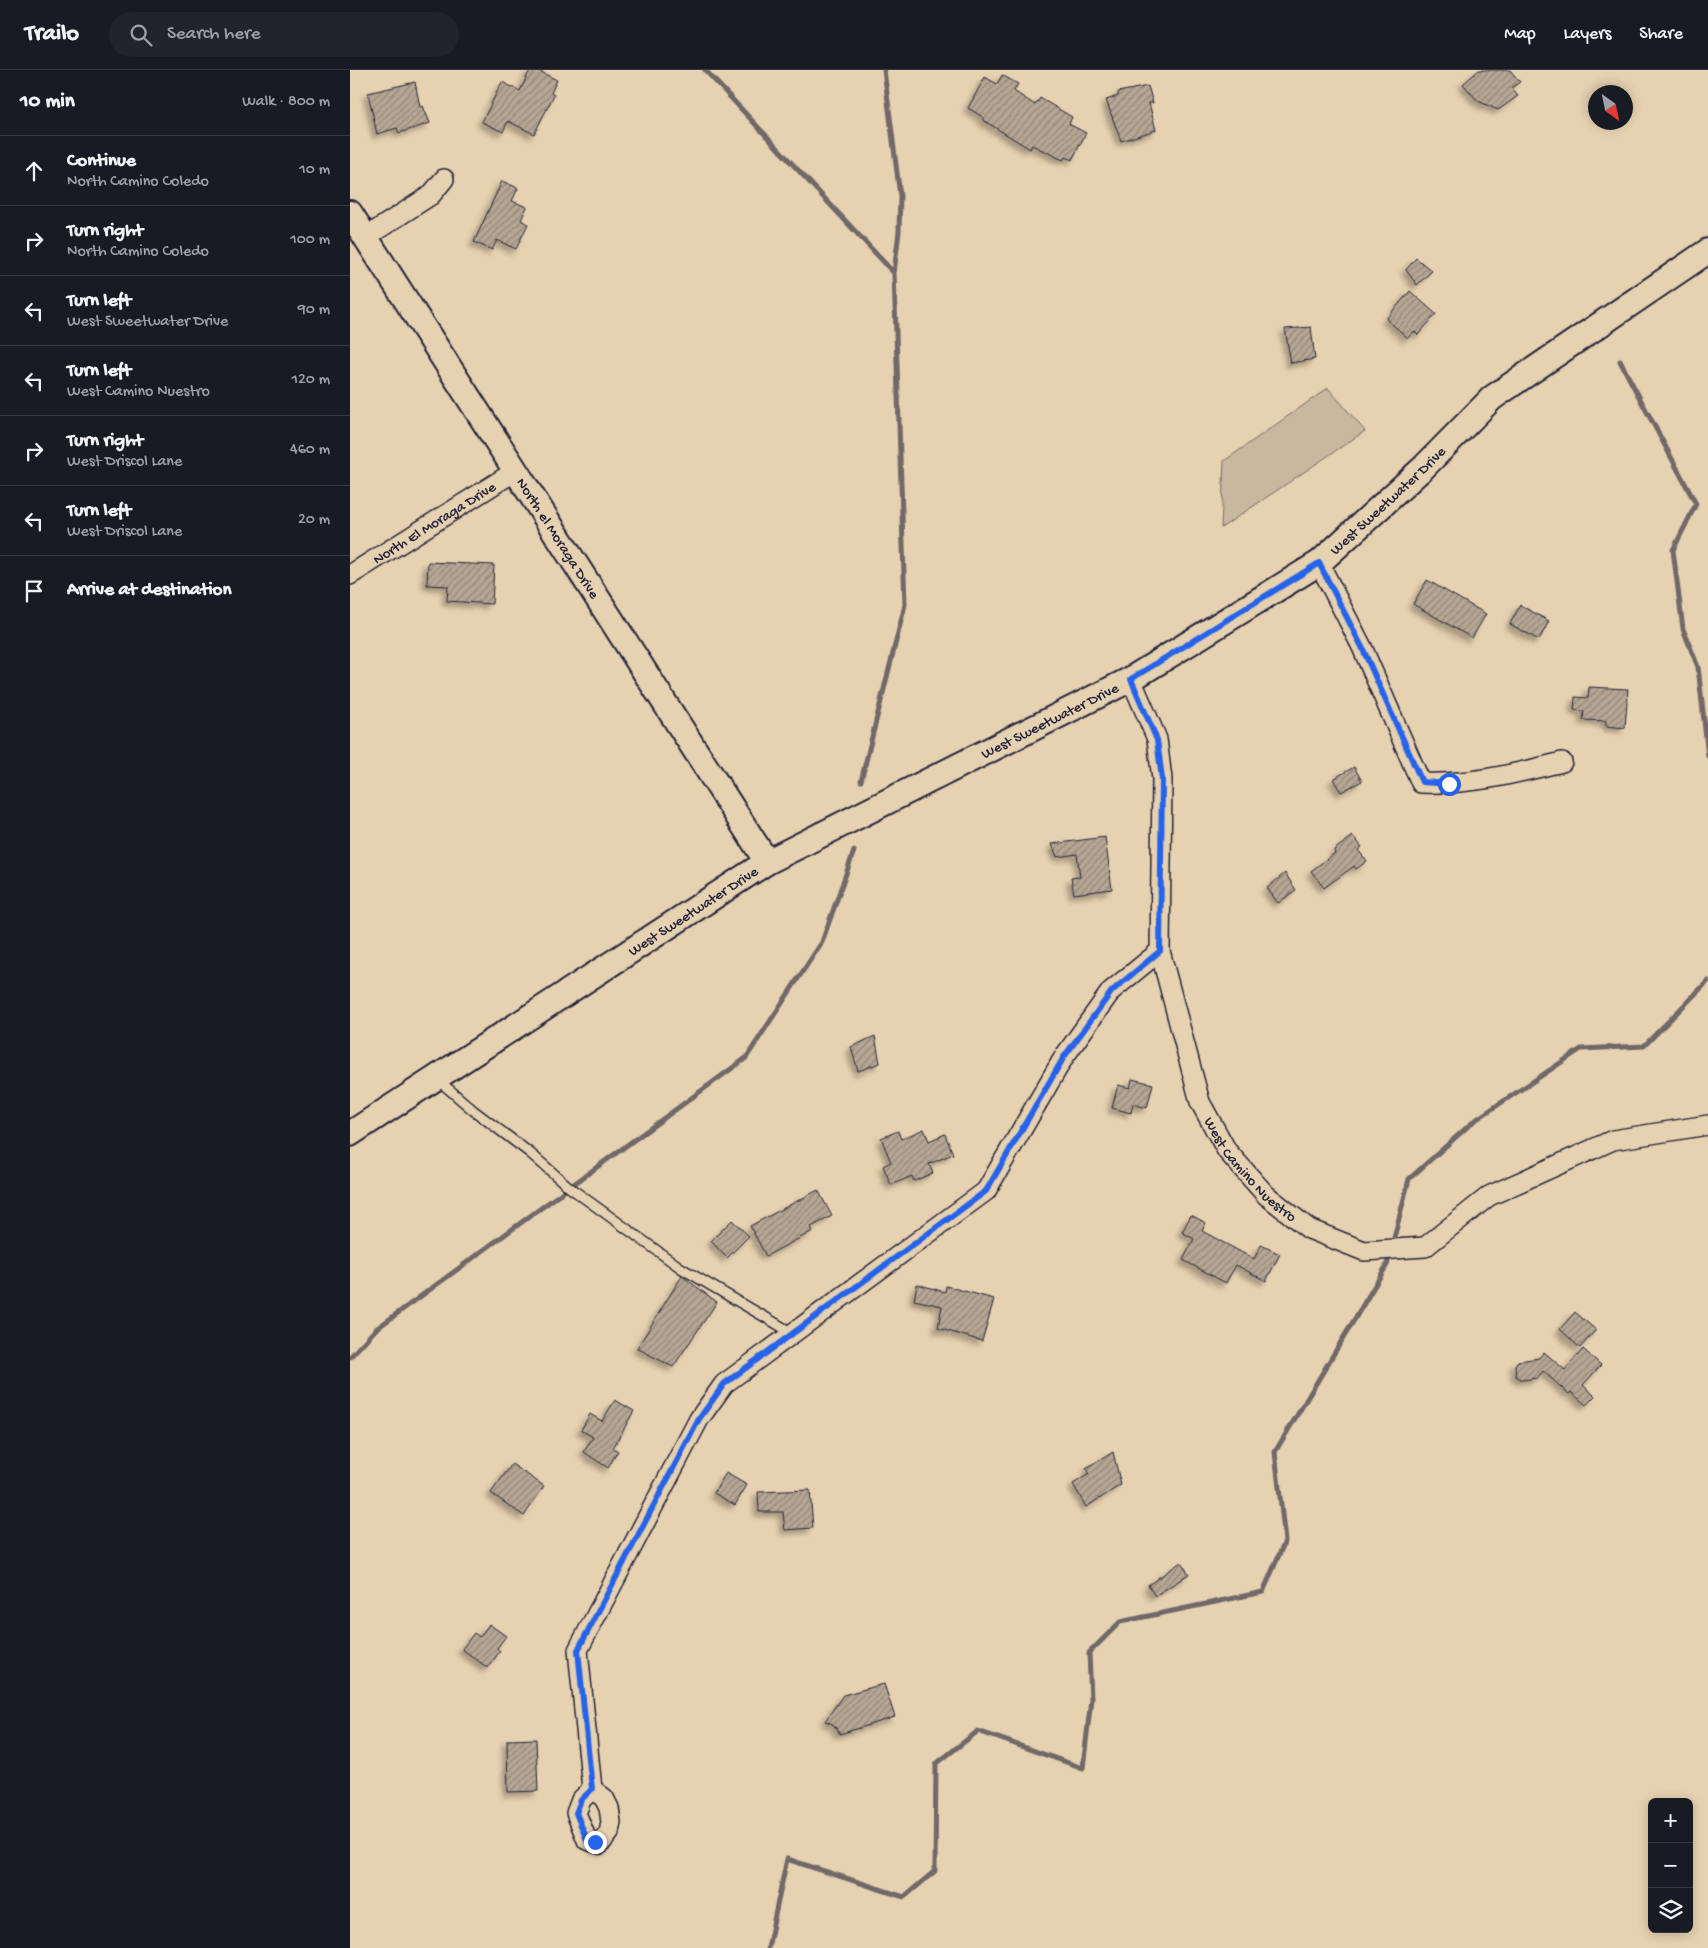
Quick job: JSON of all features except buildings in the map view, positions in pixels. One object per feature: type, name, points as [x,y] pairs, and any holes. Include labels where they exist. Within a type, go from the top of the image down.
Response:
[{"type":"street","points":[[366,237],[431,195],[444,179]]},
{"type":"street","name":"North el Moraga Drive","points":[[350,212],[767,862]]},
{"type":"street","name":"West Sweetwater Drive","points":[[350,1134],[767,862],[1131,679],[1319,563],[1424,466],[1492,398],[1708,251]]},
{"type":"street","name":"North El Moraga Drive","points":[[350,575],[516,470]]},
{"type":"street","points":[[1319,563],[1362,647],[1422,782],[1449,784],[1498,778],[1562,762]]},
{"type":"street","name":"West Camino Nuestro","points":[[1131,679],[1157,740],[1162,779],[1160,951],[1200,1102],[1228,1150],[1266,1195],[1310,1229],[1364,1251],[1425,1247],[1489,1196],[1613,1140],[1708,1125]]},
{"type":"street","points":[[592,1789],[578,1650],[699,1419],[724,1384],[986,1191],[1064,1057],[1106,998],[1160,951]]},
{"type":"lane","points":[[437,1079],[473,1110],[530,1153],[569,1188],[665,1257],[794,1334]]},
{"type":"shaded area","points":[[1328,388],[1365,431],[1221,528],[1224,461]]},
{"type":"waterway","points":[[705,70],[894,273],[905,605],[861,781]]},
{"type":"waterway","points":[[884,70],[900,196],[899,231],[894,273]]},
{"type":"waterway","points":[[1620,361],[1696,504],[1673,550],[1683,629],[1698,667],[1708,756]]},
{"type":"waterway","points":[[350,1357],[376,1329],[746,1058],[822,942],[854,851]]},
{"type":"waterway","points":[[1392,1246],[1409,1179],[1474,1121],[1581,1049],[1644,1046],[1708,981]]},
{"type":"waterway","points":[[768,1948],[787,1859],[904,1897],[935,1871],[936,1764],[978,1731],[1083,1768],[1091,1699],[1089,1653],[1120,1622],[1263,1592],[1285,1541],[1275,1452],[1387,1265],[1390,1254]]},
{"type":"route","points":[[595,1842],[587,1840],[576,1813],[581,1800],[592,1789],[578,1650],[699,1419],[724,1384],[986,1191],[1064,1057],[1112,991],[1160,951],[1162,779],[1157,740],[1131,679],[1319,563],[1362,647],[1422,782],[1449,784]]}]
